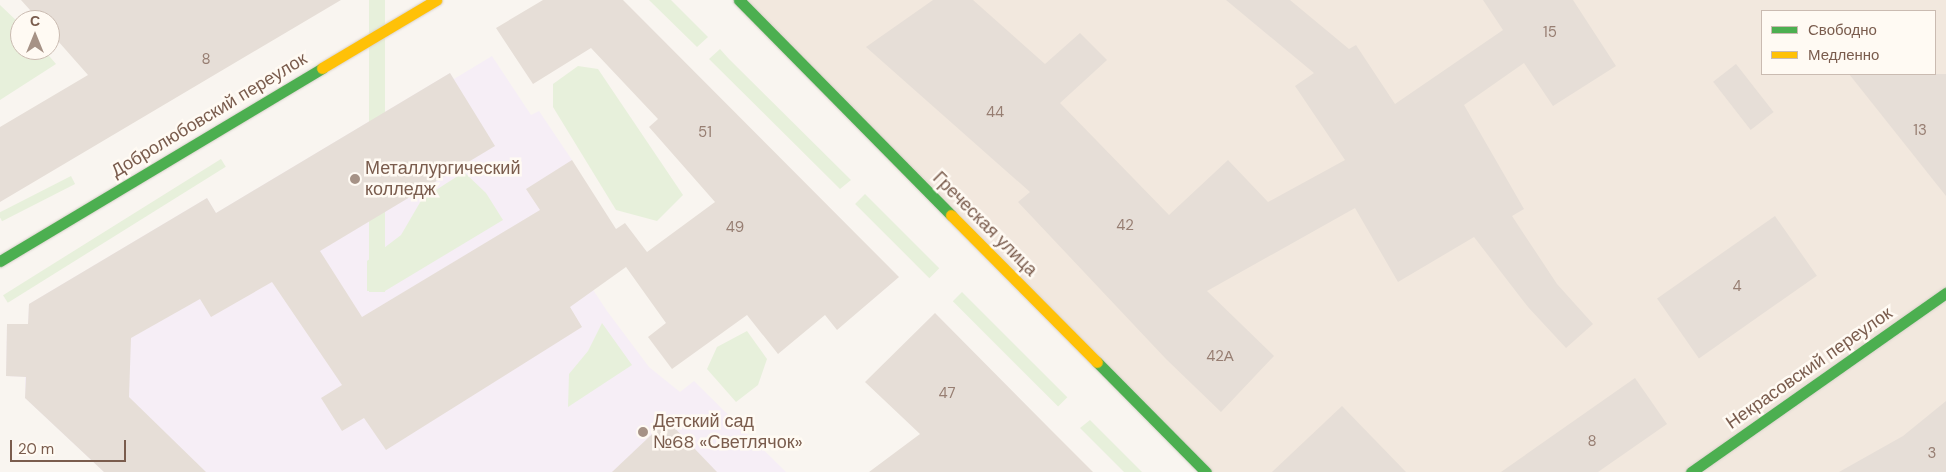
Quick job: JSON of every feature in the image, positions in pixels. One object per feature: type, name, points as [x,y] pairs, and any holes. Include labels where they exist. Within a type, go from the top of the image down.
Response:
[{"type":"street","name":"Добролюбовский переулок","points":[[0,261],[436,0]]},
{"type":"street","name":"Греческая улица","points":[[739,0],[1206,472]]},
{"type":"street","name":"Некрасовский переулок","points":[[1691,472],[1946,293]]},
{"type":"shaded area","points":[[739,0],[1946,0],[1946,472],[1206,472]]},
{"type":"shaded area","points":[[492,56],[531,115],[539,111],[572,160],[559,238],[607,311],[649,367],[680,392],[694,381],[786,472],[104,472],[25,398],[25,377],[6,376],[7,324],[28,324],[29,304],[207,198],[216,213],[450,73],[454,79]]},
{"type":"green space","points":[[369,0],[385,0],[385,292],[369,292]]},
{"type":"green space","points":[[649,0],[671,0],[708,37],[697,47]]},
{"type":"green space","points":[[0,5],[10,14],[10,60],[53,60],[56,64],[0,100]]},
{"type":"green space","points":[[720,49],[851,180],[840,189],[709,59]]},
{"type":"green space","points":[[578,66],[598,69],[683,195],[657,221],[616,210],[553,107],[553,84]]},
{"type":"green space","points":[[221,159],[226,167],[8,303],[3,295]]},
{"type":"green space","points":[[464,172],[486,193],[503,220],[385,291],[367,291],[367,261],[401,235],[422,199]]},
{"type":"green space","points":[[71,176],[75,184],[2,221],[0,212]]},
{"type":"green space","points":[[865,194],[939,268],[929,278],[855,204]]},
{"type":"green space","points":[[962,292],[1067,397],[1058,407],[953,301]]},
{"type":"green space","points":[[602,323],[632,365],[568,407],[569,374],[588,351]]},
{"type":"green space","points":[[747,331],[767,359],[758,385],[736,402],[707,369],[717,347]]},
{"type":"green space","points":[[1090,420],[1142,472],[1124,472],[1080,428]]},
{"type":"building","points":[[21,0],[341,0],[0,202],[0,127],[88,75],[60,43],[60,10],[30,10]]},
{"type":"building","points":[[543,0],[623,0],[899,277],[837,330],[825,315],[778,354],[747,315],[672,369],[648,337],[666,323],[626,267],[570,307],[582,327],[386,450],[364,418],[342,431],[321,398],[342,385],[272,282],[211,317],[200,299],[131,338],[129,397],[206,472],[104,472],[25,398],[26,377],[6,376],[7,324],[28,324],[29,304],[207,198],[216,213],[450,73],[495,146],[320,251],[362,317],[540,210],[526,189],[572,160],[616,229],[625,223],[647,252],[715,202],[649,127],[658,119],[591,48],[533,84],[496,28]]},
{"type":"building","points":[[933,0],[973,0],[1045,64],[1080,33],[1107,60],[1060,103],[1169,215],[1228,160],[1268,202],[1345,160],[1295,86],[1314,73],[1226,0],[1290,0],[1349,49],[1356,45],[1395,104],[1503,30],[1483,0],[1573,0],[1616,66],[1553,106],[1524,63],[1464,105],[1524,209],[1512,216],[1557,284],[1593,324],[1566,348],[1528,307],[1474,237],[1398,282],[1355,208],[1207,291],[1274,356],[1221,412],[1166,359],[1018,202],[1030,192],[866,47]]},
{"type":"building","points":[[1736,64],[1774,112],[1751,130],[1713,82]]},
{"type":"building","points":[[1946,74],[1946,196],[1850,75]]},
{"type":"building","points":[[1775,216],[1817,276],[1699,358],[1657,299]]},
{"type":"building","points":[[935,313],[1093,472],[869,472],[920,434],[865,382]]},
{"type":"building","points":[[1635,378],[1667,424],[1598,472],[1501,472]]},
{"type":"building","points":[[1946,401],[1946,472],[1839,472],[1903,436]]},
{"type":"building","points":[[1342,406],[1406,472],[1272,472]]},
{"type":"building","points":[[667,420],[717,472],[612,472]]},
{"type":"traffic: fast","points":[[739,0],[951,215]]},
{"type":"traffic: fast","points":[[0,261],[322,68]]},
{"type":"traffic: fast","points":[[1691,472],[1946,293]]},
{"type":"traffic: fast","points":[[1097,362],[1206,472]]},
{"type":"traffic: slow","points":[[322,68],[436,0]]},
{"type":"traffic: slow","points":[[951,215],[1097,362]]},
{"type":"place","name":"Металлургический колледж","points":[[355,179]]},
{"type":"place","name":"Детский сад №68 «Светлячок»","points":[[643,432]]}]
